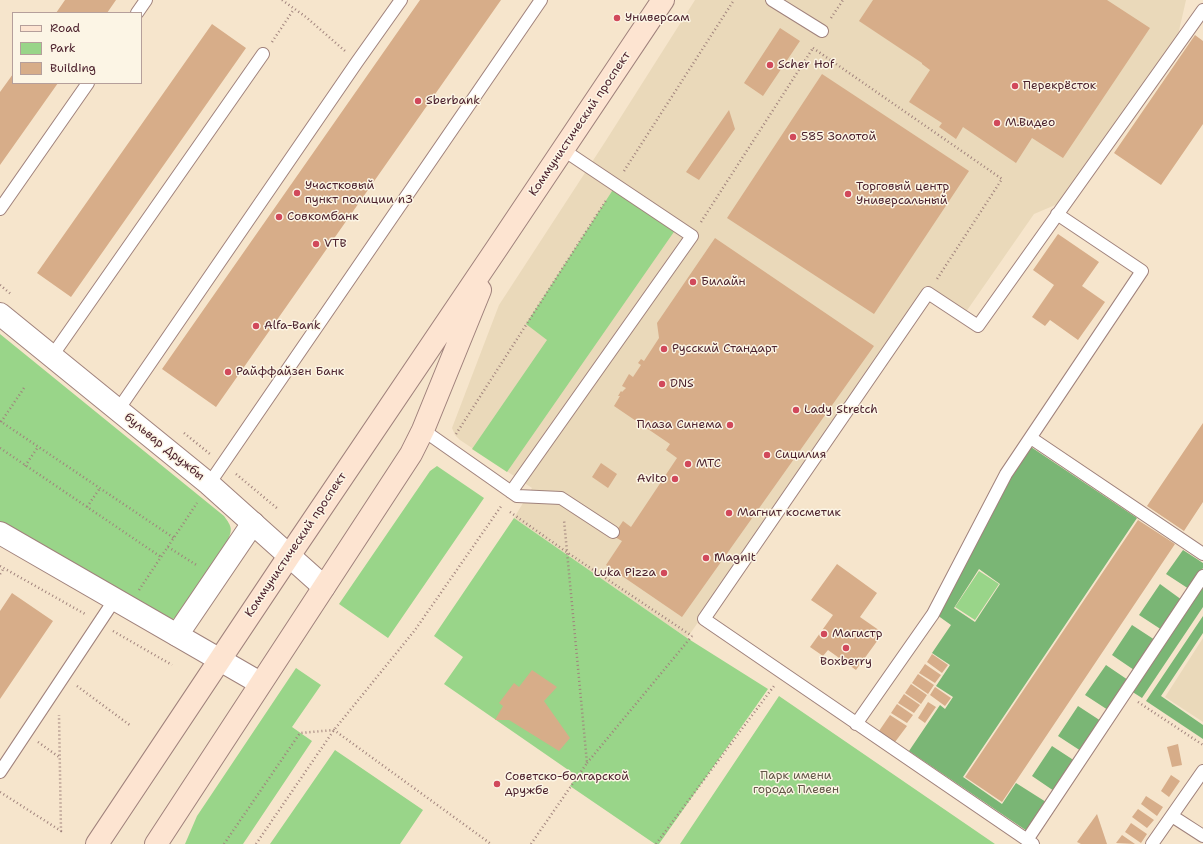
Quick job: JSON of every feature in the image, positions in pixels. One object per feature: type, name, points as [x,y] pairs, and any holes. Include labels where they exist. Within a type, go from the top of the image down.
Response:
[{"type":"main road","name":"Коммунистический проспект","points":[[97,844],[288,556],[663,0]]},
{"type":"main road","name":"Коммунистический проспект","points":[[156,844],[411,454],[423,430],[497,248]]},
{"type":"street","name":"бульвар Дружбы","points":[[0,314],[210,484],[324,587]]},
{"type":"street","points":[[177,635],[252,523]]},
{"type":"street","points":[[0,533],[260,684]]},
{"type":"lane","points":[[138,12],[146,0]]},
{"type":"lane","points":[[118,410],[401,0]]},
{"type":"lane","points":[[210,484],[541,0]]},
{"type":"lane","points":[[772,0],[822,31]]},
{"type":"lane","points":[[1203,10],[978,326],[928,293],[704,619],[1030,842],[1125,693],[1203,576]]},
{"type":"lane","points":[[52,356],[264,54]]},
{"type":"lane","points":[[0,209],[87,84]]},
{"type":"lane","points":[[512,492],[692,236],[562,149]]},
{"type":"lane","points":[[856,724],[933,614],[1006,474],[1142,271],[1057,214]]},
{"type":"lane","points":[[423,430],[517,496],[561,498],[613,532]]},
{"type":"lane","points":[[1031,438],[1203,554]]},
{"type":"lane","points":[[0,772],[61,681],[121,603]]},
{"type":"lane","points":[[1152,844],[1203,771]]},
{"type":"lane","points":[[1172,816],[1203,836]]},
{"type":"path","points":[[282,0],[306,17],[357,62]]},
{"type":"path","points":[[448,447],[734,0]]},
{"type":"path","points":[[692,236],[843,0]]},
{"type":"path","points":[[264,54],[294,9]]},
{"type":"path","points":[[813,48],[1002,179],[928,293]]},
{"type":"path","points":[[24,388],[1,421],[174,538]]},
{"type":"path","points":[[25,466],[38,447]]},
{"type":"path","points":[[0,448],[161,557]]},
{"type":"path","points":[[121,603],[161,557],[210,484]]},
{"type":"path","points":[[87,507],[100,488]]},
{"type":"path","points":[[256,844],[334,730],[415,630],[512,492]]},
{"type":"path","points":[[561,498],[568,553],[587,763]]},
{"type":"path","points":[[508,510],[568,553],[692,636]]},
{"type":"path","points":[[168,547],[216,578]]},
{"type":"path","points":[[0,574],[4,568]]},
{"type":"path","points":[[531,844],[587,763],[692,636],[704,619]]},
{"type":"path","points":[[656,844],[783,673]]},
{"type":"path","points":[[61,681],[131,726]]},
{"type":"path","points":[[0,792],[60,831],[61,681]]},
{"type":"path","points":[[1125,693],[1203,745]]},
{"type":"path","points":[[224,844],[300,733],[334,730],[491,844]]},
{"type":"path","points":[[26,733],[60,757]]},
{"type":"shaded area","points":[[695,0],[1186,0],[1178,35],[1067,200],[1034,214],[961,319],[926,297],[687,638],[514,518],[532,488],[460,440],[455,435],[452,428],[499,305]]},
{"type":"shaded area","points":[[1203,638],[1203,722],[1165,697]]},
{"type":"green space","points":[[616,185],[678,226],[507,472],[472,449],[547,340],[526,324]]},
{"type":"green space","points":[[0,334],[224,516],[229,523],[231,531],[227,542],[179,614],[173,619],[168,620],[0,526]]},
{"type":"green space","points":[[1031,447],[1137,518],[963,777],[1002,804],[1016,783],[1046,802],[1027,831],[909,751],[940,705],[945,709],[953,697],[936,686],[950,665],[932,653],[951,625],[937,615],[1011,477]],"holes":[[[979,569],[1000,584],[975,622],[954,608]]]},
{"type":"green space","points":[[437,466],[484,498],[388,638],[339,604],[430,471]]},
{"type":"green space","points":[[514,518],[687,638],[768,689],[659,844],[655,844],[570,786],[577,776],[444,684],[463,657],[434,636]]},
{"type":"green space","points":[[1183,550],[1203,563],[1203,568],[1189,589],[1166,574]]},
{"type":"green space","points":[[979,571],[999,584],[975,620],[955,607]]},
{"type":"green space","points":[[1160,584],[1182,600],[1162,630],[1139,615]]},
{"type":"green space","points":[[1203,585],[1203,607],[1142,698],[1131,691]]},
{"type":"green space","points":[[1203,616],[1203,633],[1161,696],[1203,725],[1203,739],[1146,701]]},
{"type":"green space","points":[[1132,625],[1155,640],[1134,670],[1112,655]]},
{"type":"green space","points":[[1106,665],[1128,680],[1108,710],[1085,695]]},
{"type":"green space","points":[[296,668],[321,685],[292,727],[312,741],[243,844],[185,844],[197,816]]},
{"type":"green space","name":"Парк имени города Плевен","points":[[779,696],[995,844],[680,844]]},
{"type":"green space","points":[[1078,706],[1101,721],[1081,751],[1058,736]]},
{"type":"green space","points":[[1052,746],[1075,761],[1054,791],[1032,776]]},
{"type":"green space","points":[[335,750],[423,810],[400,844],[270,844]]},
{"type":"building","points":[[65,0],[116,0],[108,12],[57,12]]},
{"type":"building","points":[[420,0],[501,0],[216,407],[162,369]]},
{"type":"building","name":"Перекрёсток","points":[[873,0],[1107,0],[1150,28],[1063,158],[1032,138],[1016,163],[963,127],[956,139],[939,127],[942,123],[909,102],[930,70],[922,63],[859,21]]},
{"type":"building","points":[[212,24],[246,48],[71,297],[37,273]]},
{"type":"building","points":[[780,28],[800,41],[763,96],[744,83]]},
{"type":"building","points":[[1195,35],[1203,41],[1203,124],[1161,185],[1114,153]]},
{"type":"building","name":"Торговый центр Универсальный","points":[[822,74],[969,171],[874,314],[727,218]]},
{"type":"building","points":[[12,75],[12,84],[57,84],[0,165],[0,92]]},
{"type":"building","points":[[729,110],[735,129],[699,180],[686,172]]},
{"type":"building","points":[[1058,234],[1099,262],[1082,286],[1105,302],[1078,340],[1050,320],[1045,326],[1032,317],[1054,285],[1033,270]]},
{"type":"building","name":"Плаза Синема","points":[[715,238],[874,346],[682,617],[606,565],[622,541],[613,536],[623,521],[631,527],[677,458],[666,450],[670,444],[614,406],[620,396],[618,396],[621,391],[622,392],[626,388],[622,386],[629,374],[633,377],[641,365],[638,363],[641,359],[644,361],[659,338],[657,323]]},
{"type":"building","points":[[1203,423],[1203,502],[1184,531],[1147,506]]},
{"type":"building","points":[[601,463],[617,474],[608,488],[592,477]]},
{"type":"building","points":[[1138,520],[1175,544],[1002,802],[965,777]]},
{"type":"building","points":[[837,564],[877,593],[860,617],[883,633],[856,670],[828,650],[823,656],[810,647],[833,615],[811,600]]},
{"type":"building","points":[[12,593],[53,621],[0,699],[0,611]]},
{"type":"building","points":[[932,654],[948,665],[942,673],[927,662]]},
{"type":"building","points":[[925,664],[941,675],[935,683],[919,673]]},
{"type":"building","points":[[532,670],[557,687],[544,701],[570,738],[559,751],[509,720],[495,720],[503,706],[499,703],[514,683],[519,687]]},
{"type":"building","points":[[918,674],[934,685],[928,694],[912,683]]},
{"type":"building","points":[[911,684],[927,695],[921,704],[905,693]]},
{"type":"building","points":[[935,687],[951,698],[945,706],[930,695]]},
{"type":"building","points":[[904,694],[920,705],[914,713],[898,703]]},
{"type":"building","points":[[928,702],[936,707],[925,723],[918,718]]},
{"type":"building","points":[[897,704],[913,715],[907,723],[891,713]]},
{"type":"building","points":[[890,715],[907,726],[895,742],[879,731]]},
{"type":"building","points":[[1178,744],[1182,765],[1172,767],[1167,747]]},
{"type":"building","points":[[1171,775],[1180,781],[1169,797],[1161,791]]},
{"type":"building","points":[[1146,796],[1163,807],[1157,816],[1141,804]]},
{"type":"building","points":[[1138,809],[1154,820],[1147,828],[1132,817]]},
{"type":"building","points":[[1097,814],[1107,844],[1081,844],[1077,842]]},
{"type":"building","points":[[1131,823],[1147,834],[1141,843],[1125,832]]},
{"type":"building","points":[[1122,835],[1135,844],[1116,843]]},
{"type":"place","name":"Универсам","points":[[617,18]]},
{"type":"place","name":"Scher Hof","points":[[770,65]]},
{"type":"place","name":"Перекрёсток","points":[[1015,86]]},
{"type":"place","name":"Sberbank","points":[[418,101]]},
{"type":"place","name":"М.Видео","points":[[997,123]]},
{"type":"place","name":"585 Золотой","points":[[793,137]]},
{"type":"place","name":"Участковый пункт полиции n3","points":[[297,193]]},
{"type":"place","name":"Торговый центр Универсальный","points":[[848,194]]},
{"type":"place","name":"Совкомбанк","points":[[279,217]]},
{"type":"place","name":"VTB","points":[[316,244]]},
{"type":"place","name":"Билайн","points":[[693,282]]},
{"type":"place","name":"Alfa-Bank","points":[[256,326]]},
{"type":"place","name":"Русский Стандарт","points":[[664,349]]},
{"type":"place","name":"Райффайзен Банк","points":[[228,372]]},
{"type":"place","name":"DNS","points":[[662,384]]},
{"type":"place","name":"Lady Stretch","points":[[796,410]]},
{"type":"place","name":"Плаза Синема","points":[[730,425]]},
{"type":"place","name":"Сицилия","points":[[767,455]]},
{"type":"place","name":"МТС","points":[[688,464]]},
{"type":"place","name":"Avito","points":[[675,479]]},
{"type":"place","name":"Магнит косметик","points":[[729,513]]},
{"type":"place","name":"Magnit","points":[[706,558]]},
{"type":"place","name":"Luka Pizza","points":[[664,573]]},
{"type":"place","name":"Магистр","points":[[824,634]]},
{"type":"place","name":"Boxberry","points":[[846,648]]},
{"type":"place","name":"Советско-болгарской дружбе","points":[[497,784]]}]
